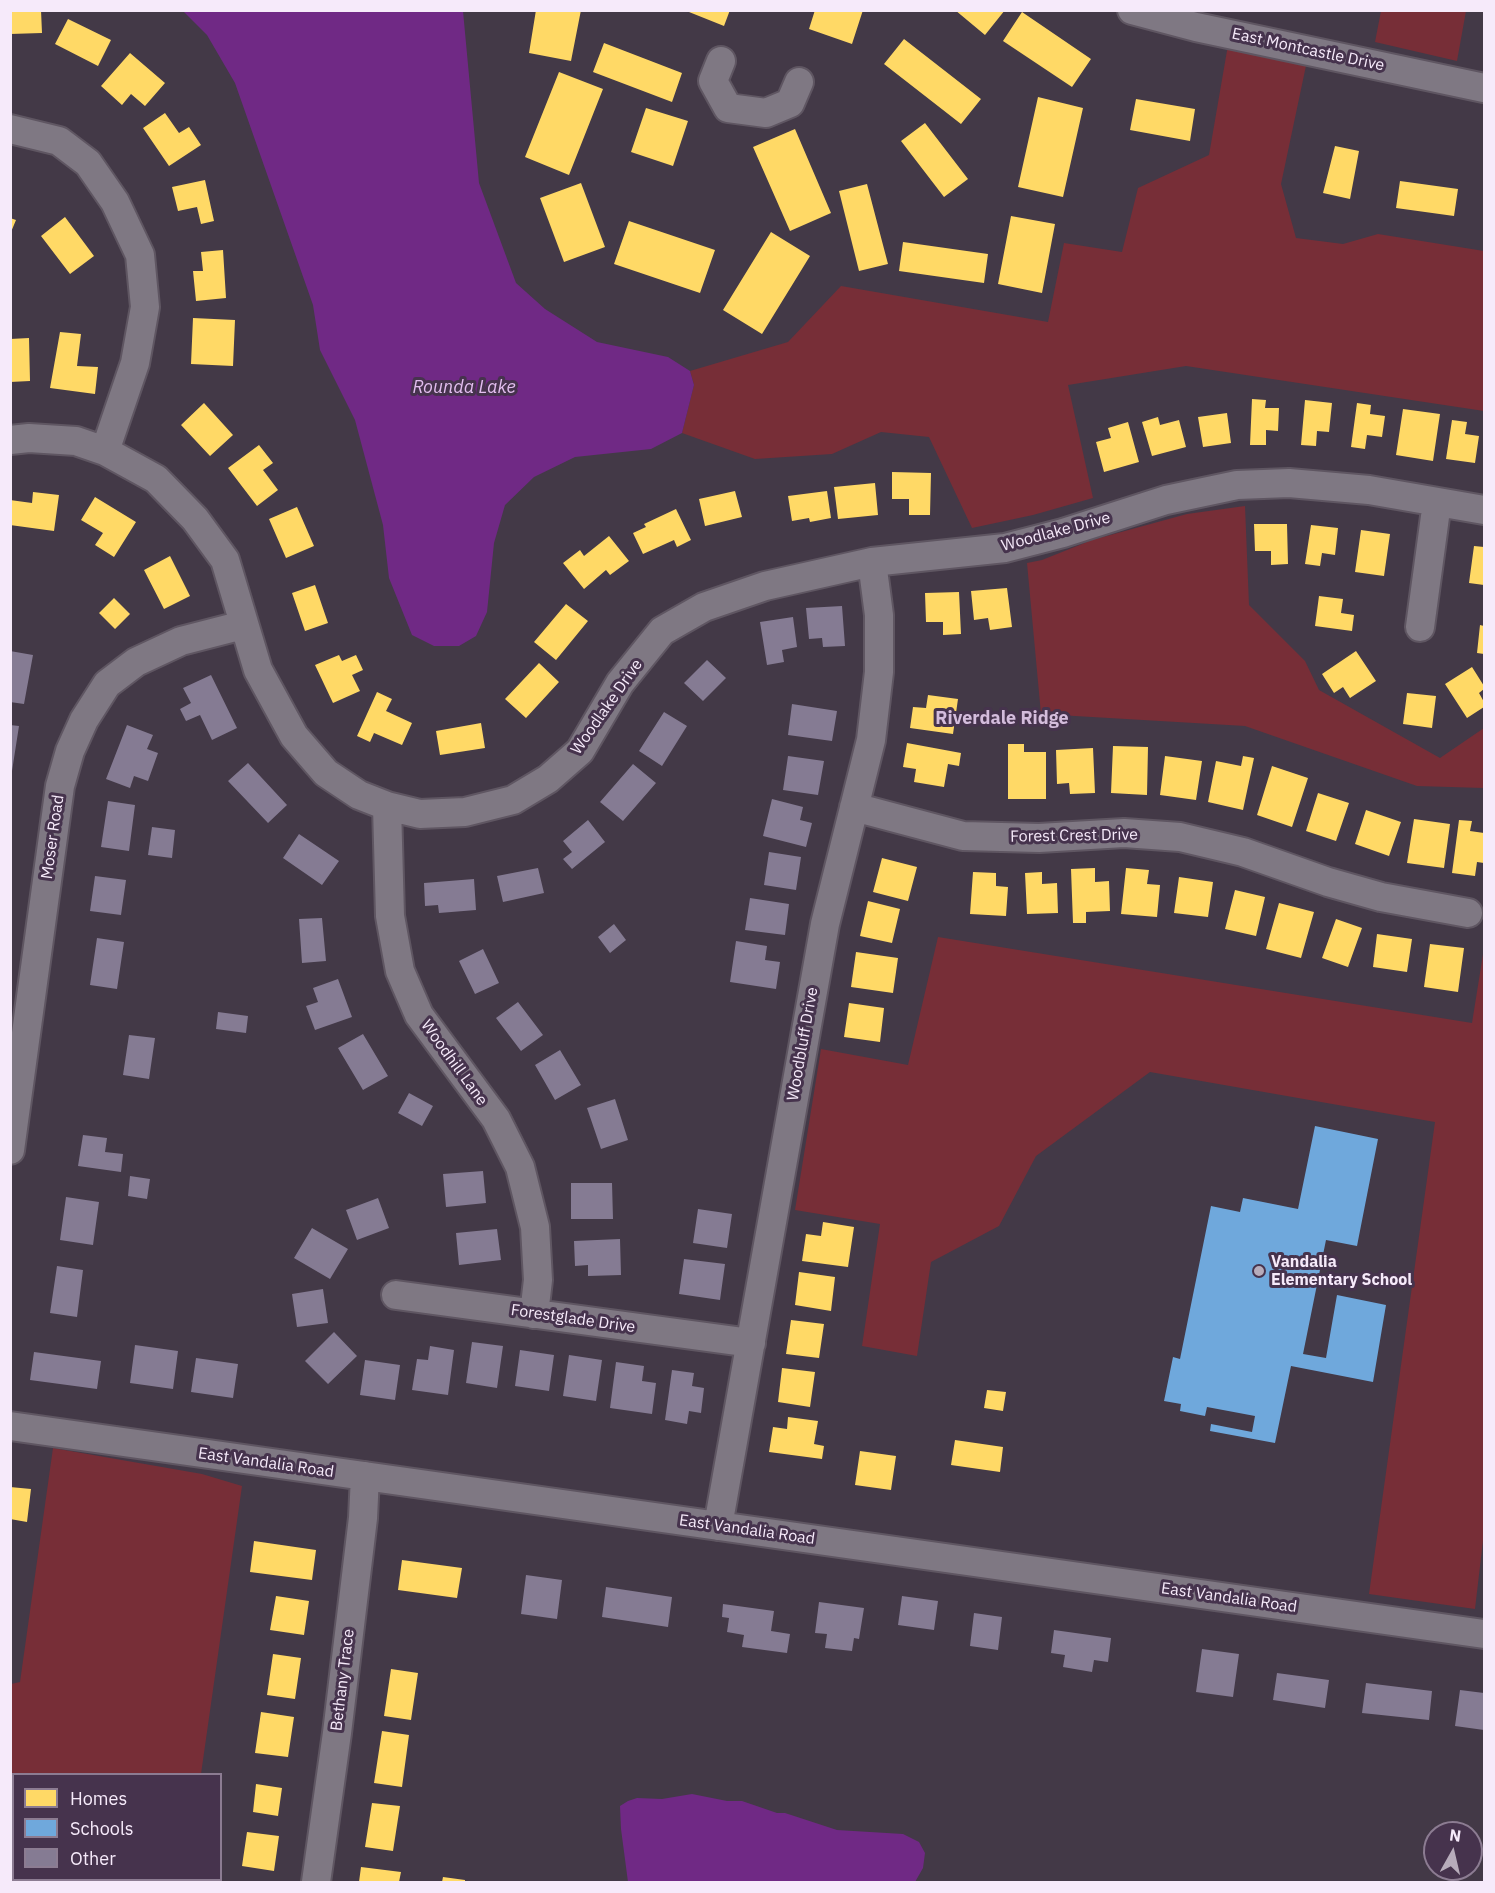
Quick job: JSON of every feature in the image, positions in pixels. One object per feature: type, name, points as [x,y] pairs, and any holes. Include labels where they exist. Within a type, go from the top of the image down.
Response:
[{"type":"street","name":"East Montcastle Drive","points":[[1132,10],[1196,27],[1485,88]]},
{"type":"street","points":[[721,61],[713,81],[728,108],[766,113],[790,103],[799,81]]},
{"type":"street","points":[[10,129],[59,141],[88,163],[114,201],[140,255],[146,307],[135,363],[105,451]]},
{"type":"street","name":"Woodlake Drive","points":[[10,440],[29,438],[75,441],[105,451],[156,479],[195,519],[225,560],[258,670],[294,736],[326,773],[360,795],[387,806],[420,814],[465,812],[513,800],[548,779],[580,752],[620,683],[662,631],[704,607],[765,586],[872,562],[1005,548],[1166,500],[1237,485],[1289,483],[1369,490],[1485,510]]},
{"type":"street","points":[[1420,627],[1437,502]]},
{"type":"street","name":"Woodbluff Drive","points":[[718,1526],[825,924],[871,740],[879,672],[879,615],[872,562]]},
{"type":"street","name":"Moser Road","points":[[10,1150],[13,1108],[60,786],[70,751],[84,720],[107,684],[136,662],[181,641],[243,624]]},
{"type":"street","name":"Woodhill Lane","points":[[387,806],[390,916],[400,971],[419,1015],[496,1119],[520,1167],[535,1227],[538,1280],[534,1314]]},
{"type":"street","name":"Forest Crest Drive","points":[[854,807],[963,836],[1039,838],[1124,832],[1180,837],[1243,852],[1328,882],[1381,897],[1468,913]]},
{"type":"street","name":"Forestglade Drive","points":[[396,1295],[751,1343]]},
{"type":"street","name":"East Vandalia Road","points":[[10,1426],[1485,1634]]},
{"type":"street","name":"Bethany Trace","points":[[316,1882],[363,1518],[365,1476]]},
{"type":"shaded area","points":[[1381,11],[1466,11],[1457,61],[1375,42]]},
{"type":"shaded area","points":[[1228,45],[1307,61],[1281,184],[1296,238],[1343,244],[1378,234],[1484,251],[1484,411],[1186,366],[1068,385],[1093,498],[1033,515],[972,528],[929,437],[881,432],[832,454],[755,459],[682,433],[694,385],[690,371],[788,342],[841,286],[1048,322],[1064,243],[1122,252],[1138,188],[1209,155]]},
{"type":"shaded area","points":[[1245,506],[1249,605],[1305,661],[1319,690],[1440,758],[1484,728],[1484,788],[1417,786],[1245,726],[1041,714],[1027,563],[1042,560],[1092,540],[1187,514]]},
{"type":"shaded area","points":[[938,937],[1472,1023],[1484,948],[1484,1532],[1475,1609],[1369,1594],[1435,1122],[1150,1072],[1036,1156],[999,1226],[931,1262],[917,1356],[862,1346],[880,1224],[795,1210],[821,1049],[908,1065]]},
{"type":"shaded area","points":[[53,1448],[202,1474],[242,1486],[201,1773],[12,1773],[12,1881],[186,1882],[11,1882],[11,1684],[20,1682]]},
{"type":"water","name":"Rounda Lake","points":[[183,11],[463,11],[479,183],[516,283],[545,309],[597,342],[668,357],[690,371],[694,385],[682,433],[651,449],[575,457],[534,477],[505,505],[494,543],[487,612],[476,636],[459,646],[434,646],[412,635],[389,578],[383,525],[355,420],[320,350],[313,305],[235,83],[207,35]]},
{"type":"water","points":[[692,1794],[727,1801],[742,1801],[837,1830],[903,1834],[919,1842],[925,1853],[923,1868],[915,1882],[628,1882],[620,1806],[637,1798],[662,1799]]},
{"type":"building: Homes","points":[[10,10],[41,10],[42,33],[10,34]]},
{"type":"building: Homes","points":[[536,10],[581,10],[571,61],[529,53]]},
{"type":"building: Homes","points":[[684,10],[730,10],[724,26]]},
{"type":"building: Homes","points":[[815,10],[863,10],[852,44],[809,29]]},
{"type":"building: Homes","points":[[955,10],[1005,10],[985,35]]},
{"type":"building: Homes","points":[[1022,12],[1091,59],[1072,87],[1003,41]]},
{"type":"building: Homes","points":[[68,19],[111,40],[98,66],[55,44]]},
{"type":"building: Homes","points":[[904,39],[981,99],[961,124],[884,64]]},
{"type":"building: Homes","points":[[604,43],[682,73],[672,102],[593,72]]},
{"type":"building: Homes","points":[[130,53],[165,83],[145,106],[131,94],[122,105],[101,86]]},
{"type":"building: Homes","points":[[559,72],[603,89],[569,175],[525,157]]},
{"type":"building: Homes","points":[[1038,97],[1083,108],[1063,197],[1018,187]]},
{"type":"building: Homes","points":[[1136,99],[1195,109],[1190,141],[1130,130]]},
{"type":"building: Homes","points":[[646,108],[688,121],[673,166],[631,152]]},
{"type":"building: Homes","points":[[165,113],[179,133],[189,127],[201,145],[169,166],[143,128]]},
{"type":"building: Homes","points":[[925,123],[968,179],[944,197],[901,141]]},
{"type":"building: Homes","points":[[795,129],[831,213],[790,231],[753,147]]},
{"type":"building: Homes","points":[[1335,146],[1359,151],[1350,199],[1323,193]]},
{"type":"building: Homes","points":[[205,180],[214,221],[201,224],[197,207],[178,211],[172,187]]},
{"type":"building: Homes","points":[[1400,181],[1458,189],[1454,216],[1396,208]]},
{"type":"building: Homes","points":[[581,183],[605,247],[564,262],[540,198]]},
{"type":"building: Homes","points":[[867,184],[888,264],[859,271],[839,191]]},
{"type":"building: Homes","points":[[1011,216],[1055,224],[1042,293],[998,284]]},
{"type":"building: Homes","points":[[65,217],[94,256],[70,274],[41,236]]},
{"type":"building: Homes","points":[[10,218],[16,220],[11,232],[10,232]]},
{"type":"building: Homes","points":[[629,221],[715,250],[700,293],[614,264]]},
{"type":"building: Homes","points":[[771,232],[810,256],[762,334],[723,310]]},
{"type":"building: Homes","points":[[903,242],[988,254],[984,283],[899,271]]},
{"type":"building: Homes","points":[[223,250],[226,298],[196,301],[193,271],[203,271],[201,252]]},
{"type":"building: Homes","points":[[193,318],[235,320],[233,366],[191,364]]},
{"type":"building: Homes","points":[[60,332],[81,334],[77,366],[98,367],[95,394],[50,388]]},
{"type":"building: Homes","points":[[29,338],[30,381],[10,382],[10,339]]},
{"type":"building: Homes","points":[[1252,399],[1266,400],[1265,408],[1279,408],[1278,431],[1266,430],[1266,445],[1250,445]]},
{"type":"building: Homes","points":[[1305,400],[1332,403],[1329,432],[1317,431],[1316,446],[1301,445]]},
{"type":"building: Homes","points":[[204,403],[233,435],[210,456],[181,425]]},
{"type":"building: Homes","points":[[1357,403],[1371,405],[1370,414],[1385,416],[1382,437],[1367,435],[1365,449],[1351,447]]},
{"type":"building: Homes","points":[[1403,409],[1440,414],[1433,461],[1396,455]]},
{"type":"building: Homes","points":[[1227,413],[1231,443],[1203,447],[1198,417]]},
{"type":"building: Homes","points":[[1158,417],[1160,425],[1179,420],[1186,447],[1152,456],[1142,422]]},
{"type":"building: Homes","points":[[1452,420],[1467,422],[1465,434],[1479,436],[1475,463],[1446,459]]},
{"type":"building: Homes","points":[[1128,422],[1139,462],[1104,472],[1096,442],[1111,438],[1108,428]]},
{"type":"building: Homes","points":[[259,445],[273,463],[263,470],[278,490],[257,506],[228,468]]},
{"type":"building: Homes","points":[[892,472],[931,473],[930,515],[909,515],[909,499],[892,499]]},
{"type":"building: Homes","points":[[875,483],[878,515],[838,519],[834,487]]},
{"type":"building: Homes","points":[[735,491],[742,517],[705,526],[699,499]]},
{"type":"building: Homes","points":[[827,491],[831,518],[810,522],[809,518],[792,521],[788,496]]},
{"type":"building: Homes","points":[[33,492],[59,495],[54,531],[10,525],[10,500],[32,503]]},
{"type":"building: Homes","points":[[95,497],[136,522],[114,557],[95,545],[103,533],[81,520]]},
{"type":"building: Homes","points":[[297,507],[314,546],[286,558],[269,519]]},
{"type":"building: Homes","points":[[676,509],[691,540],[677,547],[674,540],[643,554],[633,533],[646,527],[644,524]]},
{"type":"building: Homes","points":[[1254,524],[1287,524],[1288,564],[1271,565],[1271,551],[1255,551]]},
{"type":"building: Homes","points":[[1311,525],[1338,528],[1335,555],[1322,553],[1320,566],[1305,564]]},
{"type":"building: Homes","points":[[1361,530],[1390,534],[1384,576],[1355,572]]},
{"type":"building: Homes","points":[[609,536],[629,561],[610,575],[606,570],[584,589],[563,563],[580,550],[584,556]]},
{"type":"building: Homes","points":[[1474,546],[1484,547],[1484,585],[1469,583]]},
{"type":"building: Homes","points":[[170,556],[190,596],[164,609],[144,570]]},
{"type":"building: Homes","points":[[315,585],[328,623],[305,631],[292,593]]},
{"type":"building: Homes","points":[[1007,588],[1012,627],[990,630],[988,618],[974,620],[971,591]]},
{"type":"building: Homes","points":[[959,592],[961,634],[943,635],[943,622],[926,622],[925,593]]},
{"type":"building: Homes","points":[[1319,596],[1343,599],[1341,613],[1354,615],[1352,631],[1315,626]]},
{"type":"building: Homes","points":[[114,598],[130,614],[115,629],[99,613]]},
{"type":"building: Homes","points":[[566,604],[588,621],[556,660],[534,642]]},
{"type":"building: Homes","points":[[1480,625],[1484,626],[1484,654],[1477,653]]},
{"type":"building: Homes","points":[[1356,651],[1376,681],[1350,698],[1343,687],[1334,693],[1322,674]]},
{"type":"building: Homes","points":[[339,655],[342,661],[356,655],[363,670],[352,675],[360,691],[333,703],[315,665]]},
{"type":"building: Homes","points":[[539,663],[559,682],[526,718],[505,699]]},
{"type":"building: Homes","points":[[1472,667],[1484,686],[1479,693],[1484,707],[1467,718],[1445,684]]},
{"type":"building: Homes","points":[[377,692],[392,699],[386,711],[412,723],[402,745],[374,733],[370,742],[357,736]]},
{"type":"building: Homes","points":[[1407,693],[1436,696],[1432,728],[1403,724]]},
{"type":"building: Homes","points":[[928,695],[958,699],[953,734],[910,728],[913,707],[926,708]]},
{"type":"building: Homes","points":[[481,723],[485,748],[440,755],[436,731]]},
{"type":"building: Homes","points":[[907,743],[961,753],[959,766],[948,764],[944,787],[914,782],[916,769],[903,767]]},
{"type":"building: Homes","points":[[1008,744],[1024,744],[1024,752],[1046,752],[1046,799],[1008,799]]},
{"type":"building: Homes","points":[[1113,746],[1148,747],[1147,795],[1111,793]]},
{"type":"building: Homes","points":[[1093,748],[1095,793],[1070,794],[1069,783],[1057,784],[1056,750]]},
{"type":"building: Homes","points":[[1165,756],[1202,761],[1196,800],[1160,795]]},
{"type":"building: Homes","points":[[1243,756],[1254,758],[1243,810],[1208,802],[1216,761],[1241,766]]},
{"type":"building: Homes","points":[[1272,766],[1308,778],[1292,827],[1257,815]]},
{"type":"building: Homes","points":[[1318,793],[1349,803],[1336,841],[1306,831]]},
{"type":"building: Homes","points":[[1366,810],[1401,822],[1389,856],[1355,844]]},
{"type":"building: Homes","points":[[1414,819],[1450,824],[1444,868],[1407,863]]},
{"type":"building: Homes","points":[[1459,820],[1472,821],[1470,831],[1484,833],[1484,863],[1477,862],[1475,876],[1452,873]]},
{"type":"building: Homes","points":[[882,858],[917,867],[908,901],[873,892]]},
{"type":"building: Homes","points":[[1095,868],[1095,882],[1109,881],[1110,911],[1086,912],[1086,923],[1073,923],[1071,869]]},
{"type":"building: Homes","points":[[1126,868],[1149,870],[1147,884],[1160,885],[1157,917],[1121,914]]},
{"type":"building: Homes","points":[[973,872],[996,873],[996,886],[1008,887],[1006,916],[970,914]]},
{"type":"building: Homes","points":[[1042,872],[1042,884],[1057,883],[1058,913],[1027,914],[1025,873]]},
{"type":"building: Homes","points":[[1179,877],[1213,882],[1208,917],[1174,913]]},
{"type":"building: Homes","points":[[1235,890],[1265,897],[1256,936],[1225,929]]},
{"type":"building: Homes","points":[[868,901],[900,909],[892,943],[860,936]]},
{"type":"building: Homes","points":[[1279,903],[1314,912],[1301,958],[1266,949]]},
{"type":"building: Homes","points":[[1336,919],[1362,928],[1348,967],[1322,958]]},
{"type":"building: Homes","points":[[1377,934],[1412,939],[1407,972],[1373,967]]},
{"type":"building: Homes","points":[[1430,944],[1464,948],[1458,992],[1424,987]]},
{"type":"building: Homes","points":[[856,952],[898,958],[893,993],[851,987]]},
{"type":"building: Homes","points":[[849,1003],[884,1008],[880,1042],[844,1037]]},
{"type":"building: Homes","points":[[823,1222],[854,1227],[848,1267],[802,1261],[806,1234],[821,1236]]},
{"type":"building: Homes","points":[[799,1272],[835,1277],[831,1311],[795,1305]]},
{"type":"building: Homes","points":[[791,1320],[824,1324],[819,1358],[786,1354]]},
{"type":"building: Homes","points":[[782,1368],[815,1372],[810,1407],[778,1402]]},
{"type":"building: Homes","points":[[987,1390],[1006,1392],[1003,1411],[984,1408]]},
{"type":"building: Homes","points":[[788,1417],[818,1421],[814,1444],[824,1446],[822,1459],[769,1452],[773,1427],[787,1429]]},
{"type":"building: Homes","points":[[955,1440],[1003,1447],[1000,1472],[951,1465]]},
{"type":"building: Homes","points":[[860,1451],[896,1456],[891,1490],[855,1485]]},
{"type":"building: Homes","points":[[10,1487],[31,1489],[27,1522],[10,1519]]},
{"type":"building: Homes","points":[[254,1541],[316,1550],[312,1580],[250,1572]]},
{"type":"building: Homes","points":[[402,1560],[462,1568],[457,1598],[398,1590]]},
{"type":"building: Homes","points":[[276,1596],[309,1601],[304,1635],[270,1630]]},
{"type":"building: Homes","points":[[273,1654],[301,1658],[295,1699],[267,1695]]},
{"type":"building: Homes","points":[[391,1669],[418,1673],[411,1720],[384,1716]]},
{"type":"building: Homes","points":[[261,1712],[294,1717],[288,1757],[255,1753]]},
{"type":"building: Homes","points":[[382,1731],[409,1735],[402,1787],[374,1783]]},
{"type":"building: Homes","points":[[256,1784],[282,1788],[278,1816],[253,1812]]},
{"type":"building: Homes","points":[[372,1803],[400,1806],[393,1851],[365,1847]]},
{"type":"building: Homes","points":[[247,1832],[279,1836],[274,1871],[242,1866]]},
{"type":"building: Homes","points":[[361,1867],[401,1872],[399,1882],[359,1882]]},
{"type":"building: Homes","points":[[443,1877],[465,1880],[465,1882],[442,1882]]},
{"type":"building: Schools","name":"Vandalia Elementary School","points":[[1315,1126],[1378,1139],[1357,1246],[1326,1240],[1303,1354],[1326,1358],[1337,1295],[1386,1305],[1373,1382],[1291,1366],[1275,1443],[1210,1431],[1211,1424],[1252,1432],[1255,1416],[1207,1407],[1205,1416],[1180,1411],[1181,1404],[1164,1401],[1173,1357],[1180,1359],[1211,1206],[1240,1212],[1243,1198],[1298,1209]]},
{"type":"building: Other","points":[[842,606],[845,646],[823,647],[822,638],[809,639],[806,608]]},
{"type":"building: Other","points":[[793,617],[797,647],[782,650],[784,662],[767,665],[760,622]]},
{"type":"building: Other","points":[[10,651],[33,655],[24,704],[10,702]]},
{"type":"building: Other","points":[[707,660],[726,678],[703,701],[684,683]]},
{"type":"building: Other","points":[[211,675],[237,728],[212,740],[200,715],[186,721],[180,709],[191,703],[183,688]]},
{"type":"building: Other","points":[[792,704],[837,711],[832,741],[788,735]]},
{"type":"building: Other","points":[[664,712],[687,726],[662,766],[639,751]]},
{"type":"building: Other","points":[[10,725],[19,726],[12,771],[10,771]]},
{"type":"building: Other","points":[[127,725],[153,735],[147,749],[158,753],[148,781],[134,776],[130,788],[106,779]]},
{"type":"building: Other","points":[[788,756],[824,761],[818,795],[783,790]]},
{"type":"building: Other","points":[[248,763],[287,805],[268,823],[228,781]]},
{"type":"building: Other","points":[[633,764],[656,783],[623,821],[600,802]]},
{"type":"building: Other","points":[[772,799],[803,807],[800,820],[812,823],[806,847],[763,836]]},
{"type":"building: Other","points":[[108,801],[135,805],[129,851],[101,847]]},
{"type":"building: Other","points":[[588,820],[605,842],[572,869],[563,859],[572,852],[563,841]]},
{"type":"building: Other","points":[[152,827],[175,830],[172,858],[148,855]]},
{"type":"building: Other","points":[[299,834],[339,861],[322,885],[283,858]]},
{"type":"building: Other","points":[[769,852],[801,857],[796,890],[764,885]]},
{"type":"building: Other","points":[[538,868],[544,893],[503,902],[497,876]]},
{"type":"building: Other","points":[[95,876],[126,880],[121,915],[90,911]]},
{"type":"building: Other","points":[[474,879],[476,910],[439,913],[438,905],[425,906],[424,883]]},
{"type":"building: Other","points":[[750,898],[789,904],[785,935],[745,930]]},
{"type":"building: Other","points":[[322,918],[326,961],[302,963],[299,919]]},
{"type":"building: Other","points":[[614,924],[626,940],[610,953],[598,937]]},
{"type":"building: Other","points":[[97,938],[124,942],[117,989],[90,985]]},
{"type":"building: Other","points":[[736,941],[767,946],[765,960],[780,962],[776,989],[730,982]]},
{"type":"building: Other","points":[[483,949],[499,983],[475,994],[459,961]]},
{"type":"building: Other","points":[[338,979],[352,1017],[315,1030],[306,1006],[318,1002],[313,988]]},
{"type":"building: Other","points":[[518,1002],[543,1035],[521,1051],[496,1018]]},
{"type":"building: Other","points":[[218,1012],[248,1016],[246,1033],[216,1029]]},
{"type":"building: Other","points":[[363,1034],[388,1076],[363,1090],[338,1048]]},
{"type":"building: Other","points":[[129,1035],[155,1038],[149,1079],[123,1075]]},
{"type":"building: Other","points":[[560,1050],[581,1085],[555,1100],[535,1065]]},
{"type":"building: Other","points":[[409,1093],[433,1106],[422,1126],[398,1113]]},
{"type":"building: Other","points":[[615,1099],[628,1140],[601,1149],[587,1108]]},
{"type":"building: Other","points":[[83,1135],[107,1138],[105,1152],[123,1154],[121,1172],[78,1166]]},
{"type":"building: Other","points":[[483,1171],[486,1203],[446,1207],[443,1174]]},
{"type":"building: Other","points":[[130,1176],[150,1179],[147,1199],[128,1196]]},
{"type":"building: Other","points":[[571,1183],[612,1183],[613,1219],[571,1219]]},
{"type":"building: Other","points":[[66,1197],[99,1202],[93,1245],[60,1240]]},
{"type":"building: Other","points":[[378,1198],[389,1228],[357,1240],[346,1210]]},
{"type":"building: Other","points":[[698,1209],[732,1214],[727,1248],[693,1243]]},
{"type":"building: Other","points":[[312,1228],[348,1249],[330,1279],[294,1258]]},
{"type":"building: Other","points":[[497,1229],[501,1260],[459,1265],[456,1233]]},
{"type":"building: Other","points":[[620,1239],[621,1275],[588,1276],[588,1265],[575,1266],[574,1241]]},
{"type":"building: Other","points":[[684,1259],[725,1264],[720,1300],[679,1294]]},
{"type":"building: Other","points":[[57,1266],[83,1270],[77,1317],[50,1313]]},
{"type":"building: Other","points":[[323,1289],[328,1323],[297,1327],[292,1294]]},
{"type":"building: Other","points":[[334,1332],[357,1356],[328,1384],[305,1361]]},
{"type":"building: Other","points":[[472,1342],[503,1346],[497,1388],[466,1383]]},
{"type":"building: Other","points":[[135,1345],[178,1351],[173,1389],[130,1383]]},
{"type":"building: Other","points":[[430,1346],[454,1350],[448,1395],[412,1390],[417,1359],[428,1360]]},
{"type":"building: Other","points":[[520,1350],[554,1355],[549,1391],[515,1386]]},
{"type":"building: Other","points":[[34,1352],[101,1361],[97,1389],[30,1380]]},
{"type":"building: Other","points":[[569,1355],[602,1360],[596,1401],[563,1396]]},
{"type":"building: Other","points":[[196,1358],[238,1364],[233,1398],[191,1392]]},
{"type":"building: Other","points":[[365,1360],[400,1365],[395,1400],[360,1395]]},
{"type":"building: Other","points":[[616,1362],[644,1366],[642,1381],[656,1383],[652,1414],[610,1408]]},
{"type":"building: Other","points":[[672,1370],[694,1373],[692,1386],[704,1388],[701,1413],[689,1411],[687,1424],[665,1420]]},
{"type":"building: Other","points":[[526,1575],[562,1580],[557,1619],[521,1614]]},
{"type":"building: Other","points":[[606,1587],[672,1597],[668,1627],[602,1617]]},
{"type":"building: Other","points":[[902,1596],[938,1601],[934,1630],[898,1625]]},
{"type":"building: Other","points":[[819,1602],[864,1608],[859,1639],[854,1638],[852,1651],[825,1648],[827,1634],[815,1633]]},
{"type":"building: Other","points":[[723,1604],[774,1611],[771,1631],[790,1634],[787,1653],[742,1647],[744,1635],[727,1632],[729,1618],[722,1617]]},
{"type":"building: Other","points":[[974,1613],[1002,1617],[998,1650],[970,1646]]},
{"type":"building: Other","points":[[1054,1630],[1111,1638],[1108,1662],[1094,1660],[1092,1672],[1063,1667],[1065,1655],[1051,1653]]},
{"type":"building: Other","points":[[1202,1649],[1239,1654],[1233,1697],[1196,1692]]},
{"type":"building: Other","points":[[1277,1673],[1329,1680],[1325,1708],[1273,1700]]},
{"type":"building: Other","points":[[1366,1683],[1432,1691],[1429,1720],[1362,1713]]},
{"type":"building: Other","points":[[1460,1690],[1484,1693],[1484,1730],[1455,1726]]},
{"type":"place","name":"Vandalia Elementary School","points":[[1259,1271]]},
{"type":"district","name":"Riverdale Ridge","points":[[1002,719]]}]
